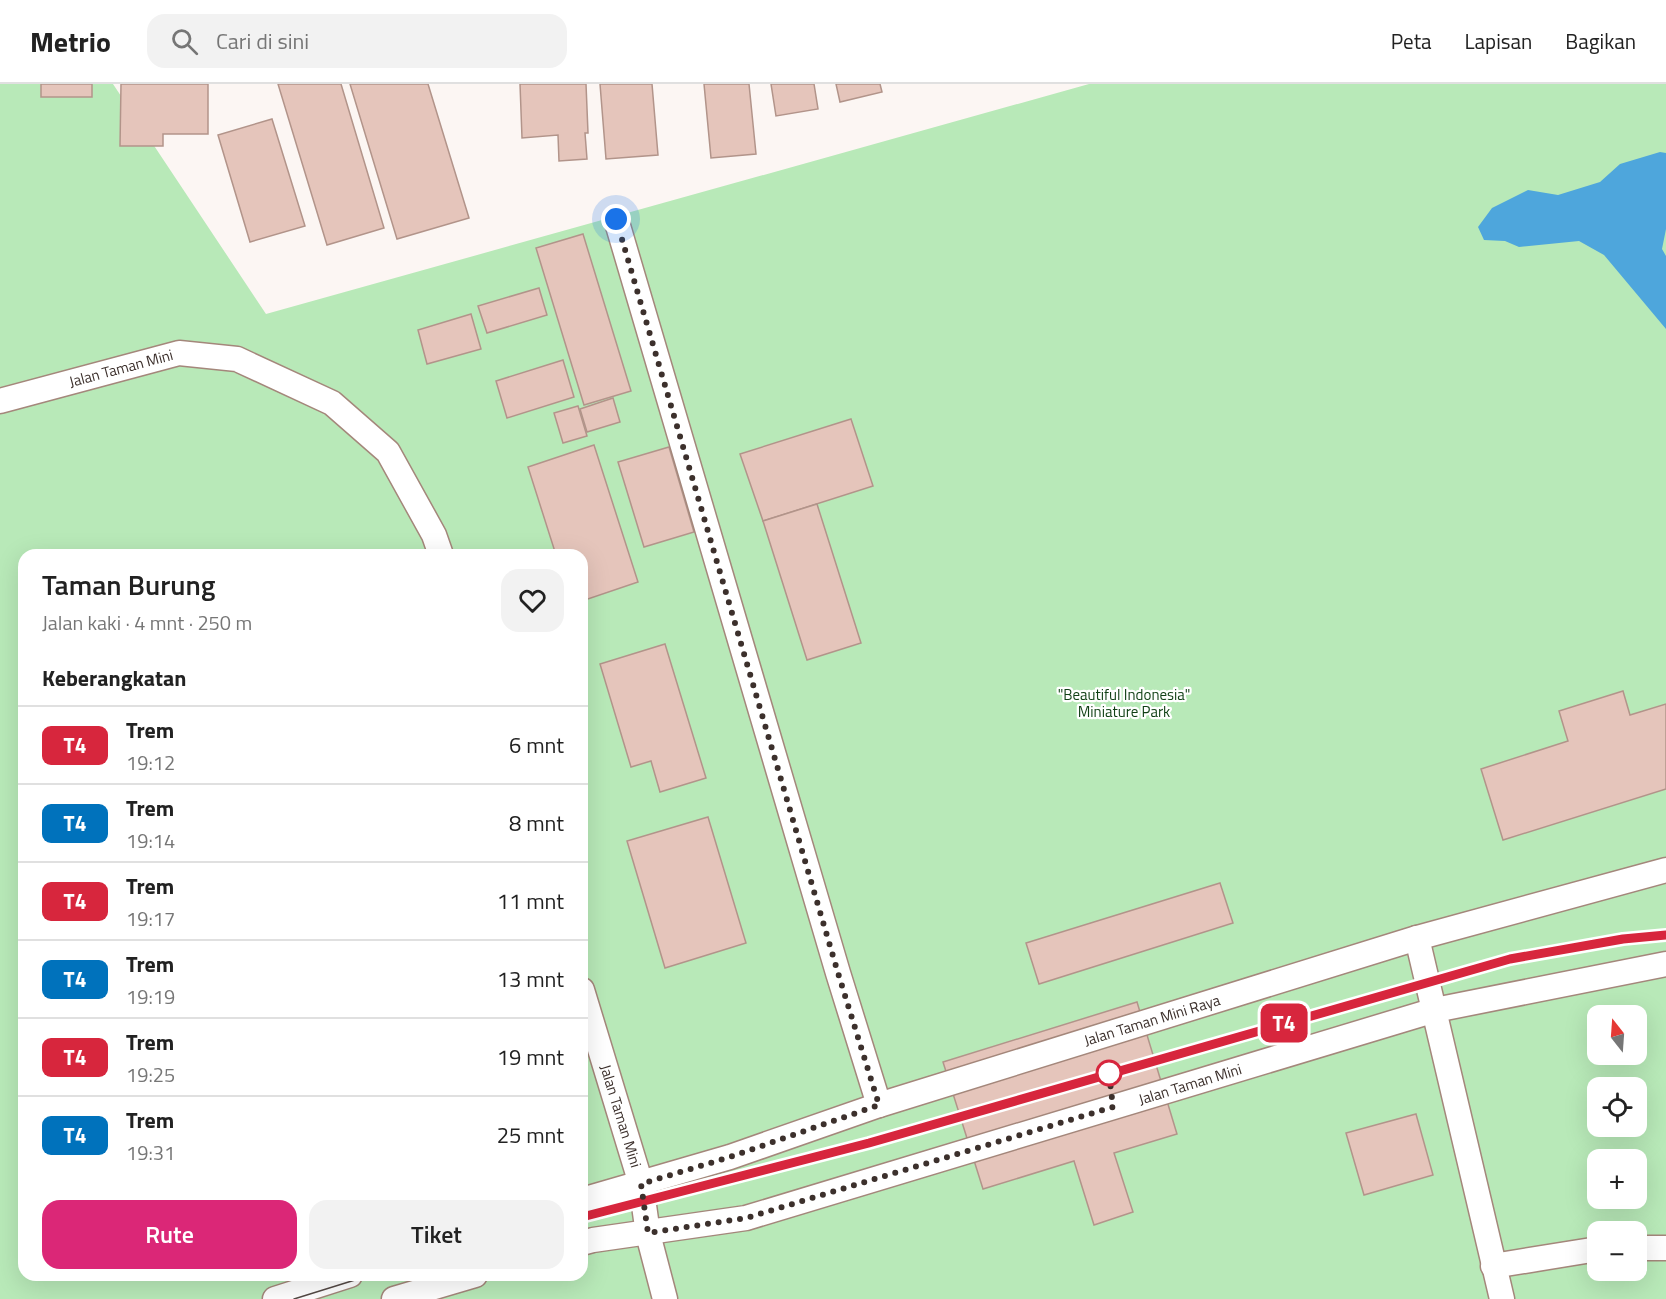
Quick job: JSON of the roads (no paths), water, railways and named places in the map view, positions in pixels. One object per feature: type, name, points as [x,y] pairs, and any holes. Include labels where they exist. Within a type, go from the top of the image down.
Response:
[{"type":"lane","points":[[616,219],[879,1105]]},
{"type":"lane","name":"Jalan Taman Mini","points":[[0,401],[179,353],[237,359],[332,403],[388,452],[434,535],[439,549]]},
{"type":"lane","name":"Jalan Taman Mini Raya","points":[[641,1184],[730,1157],[879,1105],[1417,938],[1666,870]]},
{"type":"lane","points":[[1417,938],[1502,1299]]},
{"type":"lane","name":"Jalan Taman Mini","points":[[588,1241],[746,1218],[1435,1010],[1666,964]]},
{"type":"lane","name":"Jalan Taman Mini","points":[[588,1010],[641,1184],[588,1198]]},
{"type":"lane","points":[[641,1184],[648,1233],[664,1299]]},
{"type":"lane","points":[[1647,1248],[1666,1248]]},
{"type":"lane","points":[[1493,1266],[1587,1251]]},
{"type":"lane","points":[[275,1299],[331,1281]]},
{"type":"lane","points":[[394,1299],[455,1281]]},
{"type":"water","points":[[1660,152],[1666,153],[1666,229],[1662,249],[1666,256],[1666,329],[1604,255],[1579,241],[1519,247],[1505,241],[1484,240],[1478,227],[1492,208],[1528,190],[1558,195],[1600,182],[1620,164]]},
{"type":"tram line","points":[[588,1215],[869,1143],[1510,959],[1623,939],[1666,935]]},
{"type":"tram line","name":"T4","points":[[588,1215],[869,1143],[1510,959],[1623,939],[1666,935]]},
{"type":"tram line","points":[[294,1299],[352,1281]]},
{"type":"park label","name":"\"Beautiful Indonesia\" Miniature Park","points":[[1124,702]]}]
